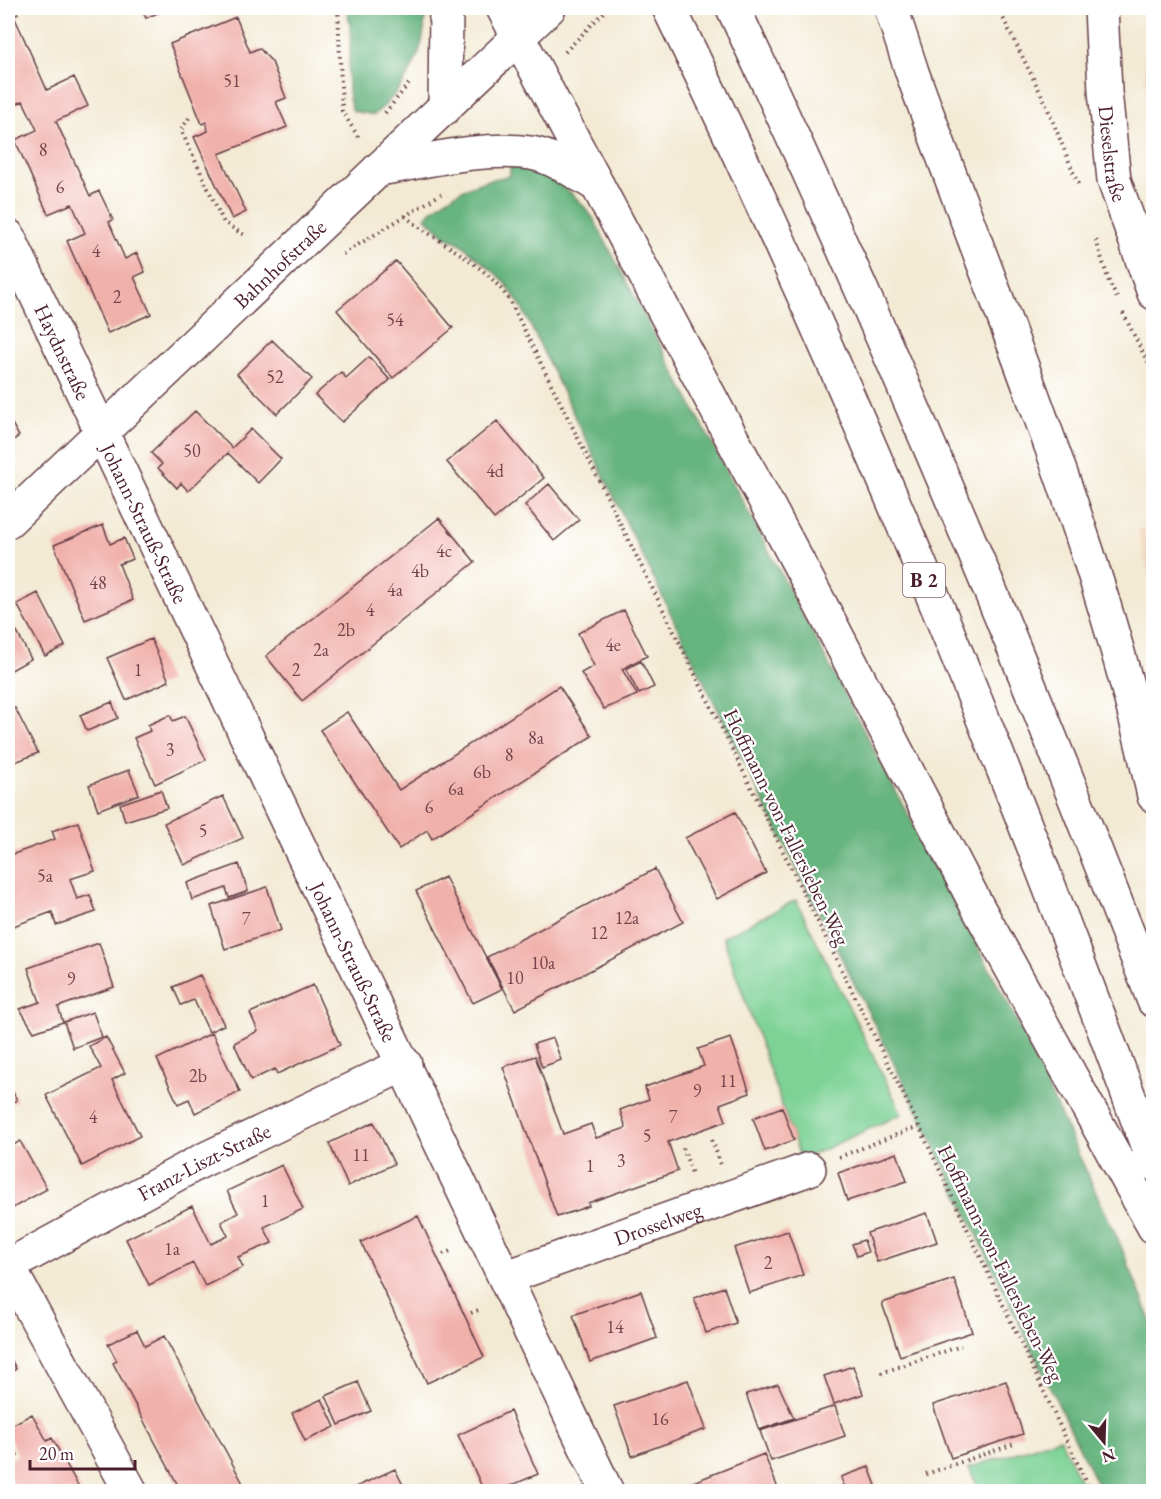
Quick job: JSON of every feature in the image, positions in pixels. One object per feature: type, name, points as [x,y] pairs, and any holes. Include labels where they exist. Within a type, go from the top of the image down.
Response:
[{"type":"main road","points":[[445,108],[446,8]]},
{"type":"main road","points":[[503,8],[825,614],[976,904],[1154,1227]]},
{"type":"main road","name":"Bahnhofstraße","points":[[8,520],[549,8]]},
{"type":"main road","name":"B 2","points":[[669,8],[850,403],[1051,889],[1154,1164]]},
{"type":"main road","points":[[733,8],[903,380],[1018,659],[1154,1001]]},
{"type":"main road","points":[[891,8],[916,83],[1077,523],[1137,719],[1154,796]]},
{"type":"main road","name":"Dieselstraße","points":[[1101,8],[1105,91],[1114,180],[1154,293]]},
{"type":"main road","points":[[379,169],[470,155],[533,153],[565,166],[598,186]]},
{"type":"main road","name":"Haydnstraße","points":[[8,236],[100,434]]},
{"type":"main road","name":"Johann-Strauß-Straße","points":[[100,434],[405,1064],[607,1491]]},
{"type":"main road","name":"Franz-Liszt-Straße","points":[[8,1266],[201,1161],[405,1064]]},
{"type":"main road","name":"Drosselweg","points":[[507,1277],[809,1169]]},
{"type":"main road","points":[[8,1266],[131,1491]]},
{"type":"path","points":[[338,8],[342,111],[359,138]]},
{"type":"path","points":[[576,39],[608,8]]},
{"type":"path","points":[[998,8],[1045,102],[1081,192]]},
{"type":"path","points":[[379,118],[416,74]]},
{"type":"path","points":[[189,118],[181,130],[224,223],[246,236]]},
{"type":"path","points":[[351,146],[366,131]]},
{"type":"path","name":"Hoffmann-von-Fallersleben-Weg","points":[[405,216],[419,228],[455,248],[499,284],[510,301],[919,1126],[1091,1491]]},
{"type":"path","points":[[1095,237],[1109,282],[1154,375]]},
{"type":"path","points":[[809,1169],[919,1126]]},
{"type":"path","points":[[881,1373],[961,1346]]},
{"type":"path","points":[[926,1474],[1014,1444]]},
{"type":"shaded area","points":[[1146,8],[1153,8],[1153,156],[1147,123],[1144,44]]},
{"type":"shaded area","points":[[1154,525],[1153,594],[1138,530]]},
{"type":"green space","points":[[346,8],[424,8],[425,23],[419,53],[405,81],[374,115],[353,111],[349,98],[351,33]]},
{"type":"green space","points":[[510,167],[536,172],[558,183],[576,198],[593,218],[1014,1015],[1120,1244],[1153,1325],[1153,1491],[1100,1491],[924,1124],[700,674],[521,306],[503,280],[460,243],[446,237],[425,217],[443,201],[464,189],[510,176]]},
{"type":"green space","points":[[796,900],[902,1114],[801,1160],[723,937]]},
{"type":"green space","points":[[1060,1438],[1084,1491],[980,1491],[969,1468]]},
{"type":"building","points":[[8,8],[15,8],[18,14],[14,16],[47,90],[74,77],[88,106],[56,121],[90,196],[99,191],[113,220],[109,222],[125,259],[137,253],[145,272],[134,277],[151,314],[108,333],[67,241],[85,233],[72,204],[48,214],[15,140],[37,130],[23,101],[8,108]]},
{"type":"building","points":[[141,8],[169,8],[146,18]]},
{"type":"building","points":[[236,17],[250,52],[259,48],[272,62],[286,98],[276,102],[287,127],[219,154],[246,212],[232,219],[194,137],[208,131],[206,122],[202,124],[170,44]]},
{"type":"building","points":[[396,261],[453,328],[393,378],[337,310]]},
{"type":"building","points":[[272,340],[312,379],[277,414],[237,374]]},
{"type":"building","points":[[369,357],[390,380],[342,422],[315,395],[341,372],[346,378]]},
{"type":"building","points":[[195,411],[232,448],[251,429],[281,459],[258,483],[228,453],[188,491],[181,483],[177,488],[158,468],[162,464],[151,453]]},
{"type":"building","points":[[8,417],[19,436],[8,444]]},
{"type":"building","points":[[497,421],[544,478],[494,519],[447,462]]},
{"type":"building","points":[[549,484],[579,520],[554,541],[525,505]]},
{"type":"building","points":[[439,518],[475,562],[302,701],[266,656]]},
{"type":"building","points":[[103,525],[110,544],[124,538],[133,559],[119,564],[133,600],[85,620],[54,545]]},
{"type":"building","points":[[38,593],[65,646],[45,656],[17,604]]},
{"type":"building","points":[[624,610],[647,656],[622,669],[637,695],[604,709],[581,673],[594,666],[578,633]]},
{"type":"building","points":[[8,615],[31,659],[8,672]]},
{"type":"building","points":[[151,639],[169,681],[126,700],[107,658]]},
{"type":"building","points":[[641,661],[654,687],[639,694],[626,669]]},
{"type":"building","points":[[559,686],[592,736],[432,839],[427,830],[399,849],[320,730],[347,712],[399,790]]},
{"type":"building","points":[[112,702],[118,718],[87,731],[80,715]]},
{"type":"building","points":[[15,708],[38,753],[8,765],[8,711]]},
{"type":"building","points":[[170,715],[173,721],[185,716],[206,760],[155,784],[134,738],[150,731],[148,725]]},
{"type":"building","points":[[129,770],[139,794],[98,810],[89,785]]},
{"type":"building","points":[[161,790],[167,808],[125,821],[120,804]]},
{"type":"building","points":[[223,796],[243,838],[184,865],[164,823]]},
{"type":"building","points":[[735,812],[766,873],[717,899],[685,838]]},
{"type":"building","points":[[78,822],[95,871],[70,879],[77,899],[90,895],[96,912],[56,925],[52,912],[8,928],[8,856],[55,839],[52,831]]},
{"type":"building","points":[[239,864],[248,891],[229,898],[226,888],[192,900],[187,883]]},
{"type":"building","points":[[655,869],[683,922],[515,1010],[487,957]]},
{"type":"building","points":[[445,877],[502,989],[473,1003],[416,891]]},
{"type":"building","points":[[267,887],[281,930],[225,949],[211,906]]},
{"type":"building","points":[[99,943],[114,987],[58,1007],[63,1022],[34,1032],[20,1009],[40,1002],[28,968]]},
{"type":"building","points":[[200,975],[224,1025],[209,1032],[194,1000],[181,1005],[173,987]]},
{"type":"building","points":[[313,985],[340,1045],[277,1074],[275,1069],[251,1080],[234,1043],[258,1031],[250,1013]]},
{"type":"building","points":[[93,1012],[102,1037],[73,1048],[64,1022]]},
{"type":"building","points":[[212,1033],[240,1092],[195,1113],[189,1099],[178,1104],[157,1059]]},
{"type":"building","points":[[106,1037],[125,1073],[112,1080],[140,1136],[82,1166],[46,1095],[101,1068],[89,1046]]},
{"type":"building","points":[[553,1038],[561,1060],[542,1067],[534,1044]]},
{"type":"building","points":[[731,1038],[750,1093],[720,1104],[726,1121],[668,1142],[678,1171],[588,1203],[589,1206],[557,1217],[503,1067],[535,1056],[563,1134],[591,1124],[596,1138],[626,1128],[620,1110],[649,1099],[645,1087],[704,1066],[698,1049]]},
{"type":"building","points":[[8,1083],[17,1100],[8,1105]]},
{"type":"building","points":[[782,1107],[794,1140],[765,1151],[753,1118]]},
{"type":"building","points":[[374,1122],[394,1164],[348,1186],[329,1143]]},
{"type":"building","points":[[20,1141],[47,1189],[9,1210],[8,1149]]},
{"type":"building","points":[[897,1153],[907,1181],[847,1201],[838,1173]]},
{"type":"building","points":[[282,1165],[303,1209],[264,1227],[272,1243],[238,1257],[243,1267],[205,1286],[193,1263],[149,1285],[126,1239],[192,1206],[211,1244],[228,1236],[221,1222],[238,1213],[227,1191]]},
{"type":"building","points":[[927,1213],[937,1242],[877,1262],[867,1233]]},
{"type":"building","points":[[418,1216],[484,1357],[427,1383],[361,1242]]},
{"type":"building","points":[[788,1231],[803,1275],[749,1293],[734,1248]]},
{"type":"building","points":[[864,1240],[868,1252],[857,1256],[852,1244]]},
{"type":"building","points":[[954,1279],[972,1332],[900,1356],[882,1303]]},
{"type":"building","points":[[724,1287],[736,1323],[706,1333],[694,1298]]},
{"type":"building","points":[[641,1291],[657,1338],[590,1362],[573,1315]]},
{"type":"building","points":[[137,1330],[145,1346],[164,1336],[247,1491],[181,1491],[113,1363],[117,1361],[108,1344]]},
{"type":"building","points":[[8,1353],[16,1369],[8,1374]]},
{"type":"building","points":[[853,1366],[863,1394],[834,1404],[824,1376]]},
{"type":"building","points":[[688,1380],[706,1429],[632,1456],[614,1406]]},
{"type":"building","points":[[1006,1381],[1023,1434],[951,1458],[933,1405]]},
{"type":"building","points":[[358,1382],[371,1411],[339,1425],[326,1396]]},
{"type":"building","points":[[778,1384],[794,1418],[759,1430],[746,1394]]},
{"type":"building","points":[[322,1399],[335,1427],[305,1441],[292,1413]]},
{"type":"building","points":[[835,1406],[845,1436],[771,1461],[760,1431]]},
{"type":"building","points":[[510,1411],[538,1474],[498,1491],[484,1491],[458,1435]]},
{"type":"building","points":[[32,1414],[47,1441],[52,1438],[81,1491],[17,1491],[8,1474],[8,1461],[18,1455],[8,1435],[8,1427]]},
{"type":"building","points":[[764,1454],[779,1491],[671,1491]]},
{"type":"building","points":[[869,1467],[878,1491],[846,1491],[841,1477]]},
{"type":"building","points":[[395,1469],[406,1491],[347,1491]]}]
